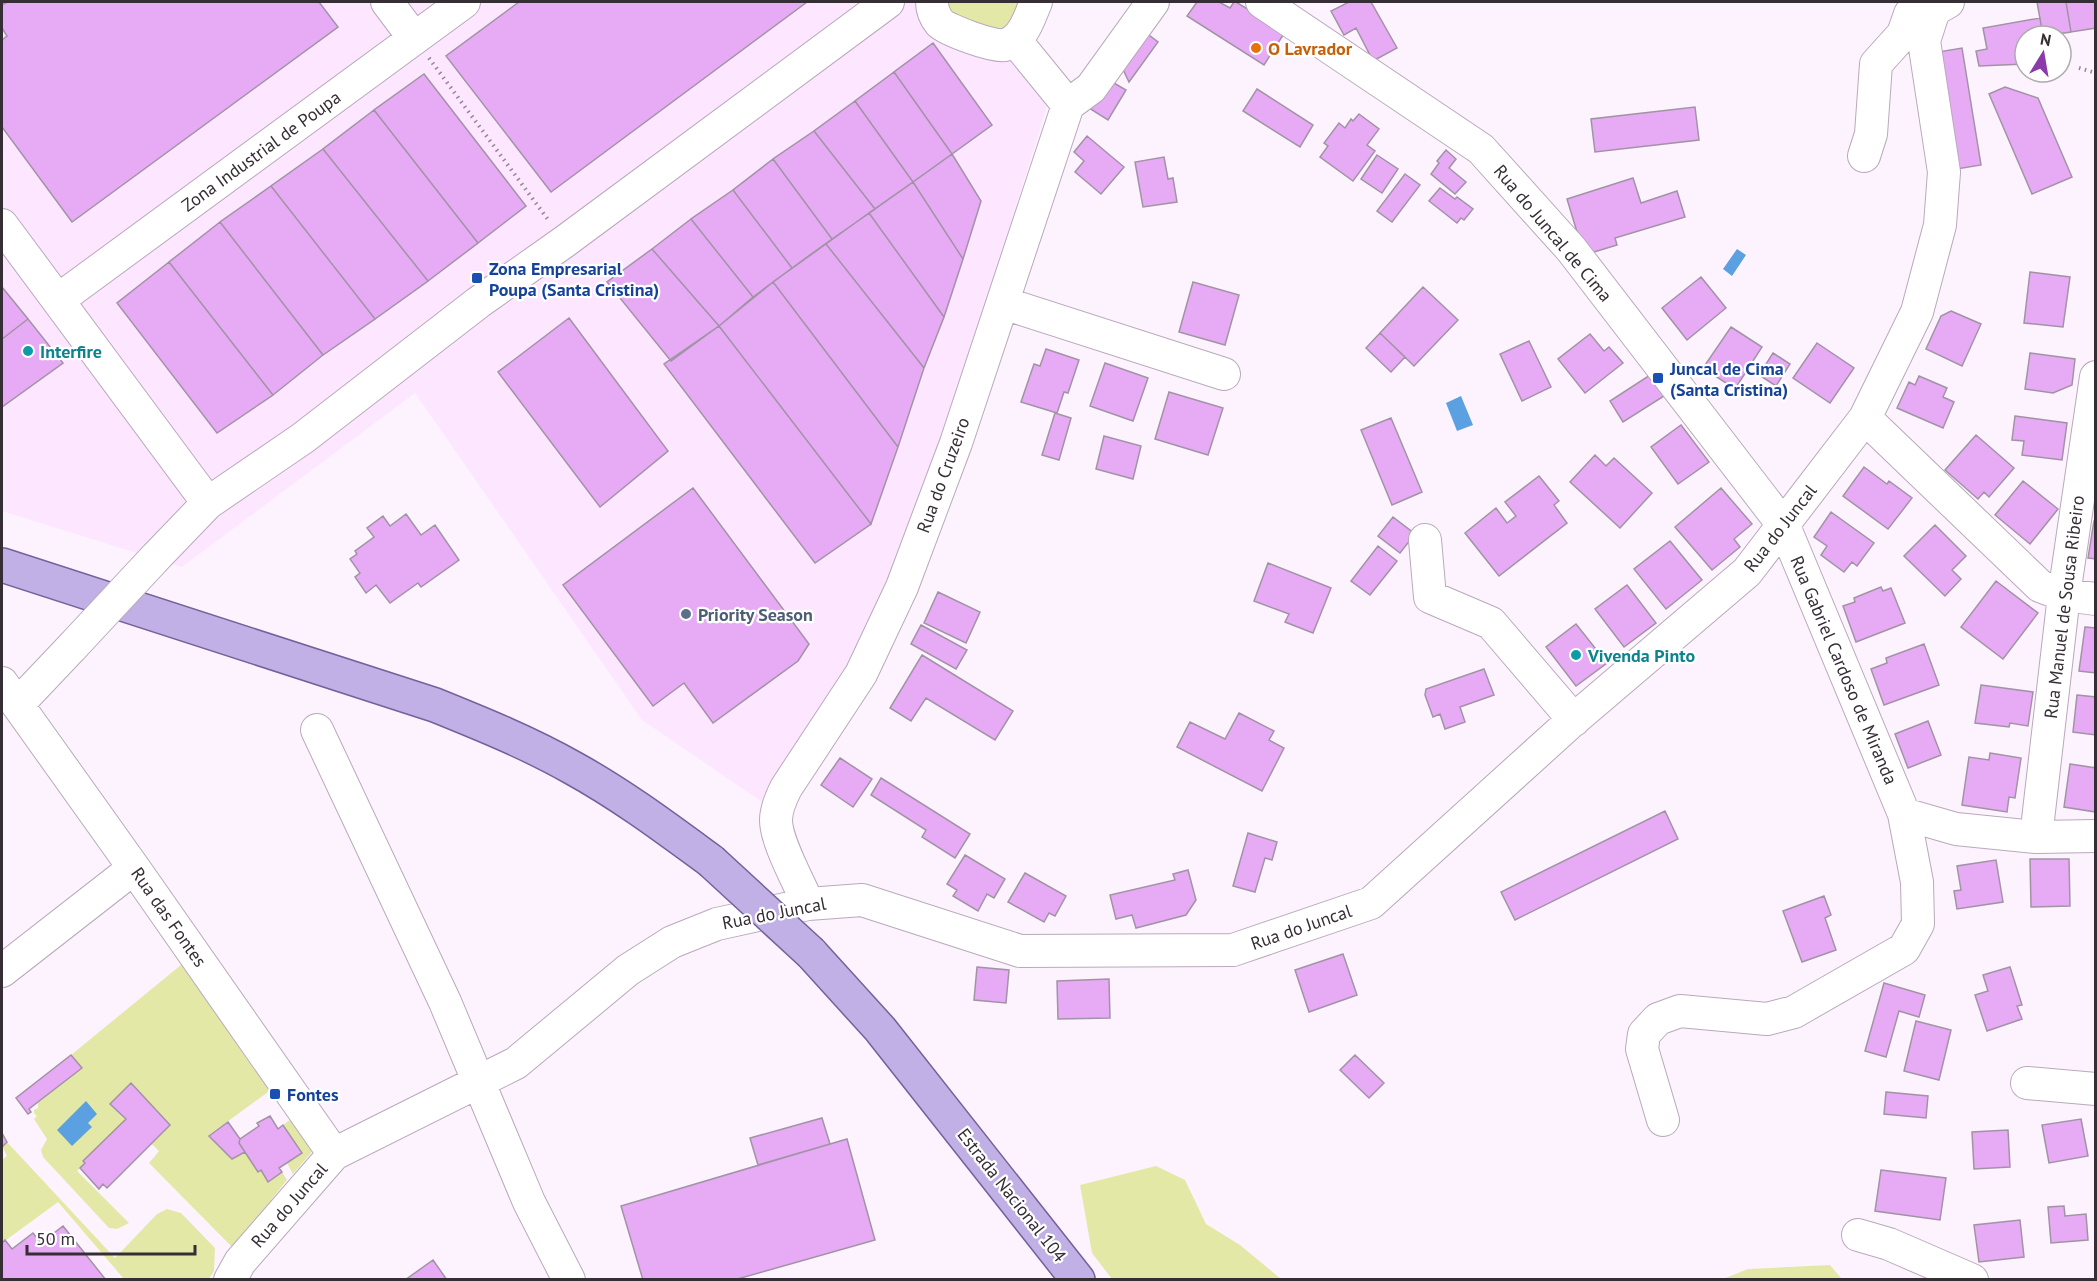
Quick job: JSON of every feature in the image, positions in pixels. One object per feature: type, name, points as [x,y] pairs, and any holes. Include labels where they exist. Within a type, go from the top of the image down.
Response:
[{"type":"main road","points":[[2,565],[435,705],[504,733],[573,768],[641,809],[711,861],[811,953],[880,1029],[952,1120]]},
{"type":"main road","name":"Estrada Nacional 104","points":[[952,1120],[1056,1280]]},
{"type":"main road","name":"Estrada Nacional 104","points":[[952,1120],[1078,1280]]},
{"type":"street","points":[[387,2],[414,38]]},
{"type":"street","name":"Zona Industrial de Poupa","points":[[58,300],[464,2]]},
{"type":"street","points":[[10,693],[73,646],[208,503],[303,438],[479,302],[564,242],[888,2]]},
{"type":"street","points":[[932,2],[932,9],[940,24],[989,45],[1004,45],[1023,32],[1036,2]]},
{"type":"street","points":[[1015,39],[1068,105],[1091,88],[1153,2]]},
{"type":"street","name":"Rua do Juncal de Cima","points":[[1262,2],[1481,149],[1571,249],[1784,526]]},
{"type":"street","points":[[1864,156],[1871,134],[1876,64],[1903,34],[1910,14],[1919,2]]},
{"type":"street","name":"Rua do Juncal","points":[[230,1280],[240,1262],[334,1154],[516,1063],[628,970],[672,942],[717,924],[808,904],[862,900],[1020,951],[1233,950],[1371,903],[1574,720],[1747,572],[1865,418],[1917,312],[1940,225],[1944,172],[1924,41],[1934,10],[1948,2]]},
{"type":"street","name":"Rua do Cruzeiro","points":[[808,904],[779,836],[776,819],[780,802],[786,788],[861,674],[902,587],[957,443],[1068,105]]},
{"type":"street","points":[[2,225],[208,503]]},
{"type":"street","points":[[1003,303],[1224,374]]},
{"type":"street","name":"Rua Manuel de Sousa Ribeiro","points":[[2036,837],[2064,595],[2096,377]]},
{"type":"street","points":[[1865,418],[2040,586],[2064,595],[2096,599]]},
{"type":"street","name":"Rua Gabriel Cardoso de Miranda","points":[[1663,1120],[1642,1049],[1644,1035],[1658,1019],[1680,1011],[1767,1019],[1794,1012],[1904,949],[1918,924],[1917,882],[1904,814],[1784,526]]},
{"type":"street","points":[[1425,540],[1430,597],[1491,624],[1574,720]]},
{"type":"street","name":"Rua das Fontes","points":[[10,693],[334,1154]]},
{"type":"street","points":[[317,730],[445,1002],[529,1202],[569,1280]]},
{"type":"street","points":[[1904,814],[1956,829],[2036,837],[2096,836]]},
{"type":"street","points":[[2,971],[134,868]]},
{"type":"street","points":[[2026,1083],[2096,1089]]},
{"type":"street","points":[[1858,1235],[1889,1244],[1972,1280]]},
{"type":"path","points":[[414,38],[564,242]]},
{"type":"path","points":[[2079,68],[2096,73]]},
{"type":"shaded area","points":[[2,2],[983,2],[1048,103],[926,495],[859,652],[765,804],[642,720],[415,393],[182,567],[2,511]]},
{"type":"green space","points":[[943,2],[1023,2],[1014,25],[1001,34],[949,15]]},
{"type":"green space","points":[[187,960],[275,1087],[209,1135],[231,1159],[245,1152],[258,1172],[261,1170],[268,1182],[282,1172],[287,1180],[271,1200],[274,1203],[232,1247],[149,1163],[159,1151],[126,1119],[83,1161],[85,1163],[77,1171],[129,1223],[117,1229],[109,1228],[43,1157],[41,1150],[47,1139],[34,1119],[37,1116],[34,1110],[38,1108],[38,1103],[82,1068],[71,1055]]},
{"type":"green space","points":[[291,1119],[312,1148],[311,1153],[293,1174],[287,1163],[302,1153],[283,1125]]},
{"type":"green space","points":[[7,1142],[115,1258],[157,1214],[167,1209],[181,1213],[215,1248],[214,1271],[209,1279],[124,1279],[58,1202],[2,1243],[2,1160],[7,1156],[2,1146]]},
{"type":"green space","points":[[1156,1166],[1185,1180],[1206,1224],[1240,1245],[1281,1279],[1112,1279],[1092,1253],[1080,1185]]},
{"type":"green space","points":[[1830,1265],[1842,1279],[1723,1279],[1748,1269]]},
{"type":"water","points":[[1737,249],[1746,255],[1732,276],[1723,269]]},
{"type":"water","points":[[1461,396],[1473,425],[1457,431],[1446,403]]},
{"type":"water","points":[[86,1101],[97,1114],[88,1123],[92,1127],[72,1146],[57,1130]]},
{"type":"building","points":[[7,2],[319,2],[338,27],[72,222],[2,127],[2,40],[7,36],[2,28],[2,5]]},
{"type":"building","points":[[519,2],[807,2],[551,192],[446,56]]},
{"type":"building","name":"O Lavrador","points":[[1197,2],[1219,2],[1230,8],[1236,2],[1285,32],[1264,65],[1187,16]]},
{"type":"building","points":[[1349,2],[1371,2],[1397,48],[1373,61],[1356,28],[1344,35],[1331,11]]},
{"type":"building","points":[[2037,2],[2066,2],[2070,24],[2041,24]]},
{"type":"building","points":[[2066,2],[2096,2],[2096,28],[2073,32],[2073,24],[2070,24]]},
{"type":"building","points":[[2040,18],[2041,24],[2013,24],[2013,65],[1979,66],[1976,51],[1987,49],[1983,28]]},
{"type":"building","points":[[1141,29],[1158,42],[1129,82],[1119,61]]},
{"type":"building","points":[[933,43],[992,125],[952,154],[894,72]]},
{"type":"building","points":[[1962,48],[1981,165],[1951,170],[1932,53]]},
{"type":"building","points":[[894,72],[952,154],[913,182],[855,101]]},
{"type":"building","points":[[424,74],[526,206],[478,243],[374,110]]},
{"type":"building","points":[[1107,79],[1126,90],[1108,120],[1089,108]]},
{"type":"building","points":[[2005,87],[2038,98],[2072,177],[2032,194],[1989,94]]},
{"type":"building","points":[[1257,89],[1313,125],[1300,147],[1243,111]]},
{"type":"building","points":[[855,101],[913,182],[875,209],[814,131]]},
{"type":"building","points":[[1695,107],[1699,140],[1595,152],[1591,119]]},
{"type":"building","points":[[374,110],[478,243],[428,281],[323,149]]},
{"type":"building","points":[[1359,114],[1379,129],[1367,145],[1375,151],[1353,181],[1320,157],[1328,146],[1324,143],[1339,123],[1345,128],[1351,119],[1353,121]]},
{"type":"building","points":[[814,131],[875,209],[832,239],[773,159]]},
{"type":"building","points":[[1087,136],[1124,167],[1101,194],[1075,172],[1084,161],[1074,152]]},
{"type":"building","points":[[323,149],[428,281],[375,319],[271,186]]},
{"type":"building","points":[[1446,150],[1456,159],[1449,168],[1466,182],[1455,194],[1431,174],[1439,163],[1437,161]]},
{"type":"building","points":[[952,154],[981,201],[963,259],[913,182]]},
{"type":"building","points":[[1377,155],[1398,169],[1382,193],[1361,179]]},
{"type":"building","points":[[1164,157],[1168,179],[1173,178],[1177,202],[1143,207],[1135,162]]},
{"type":"building","points":[[773,159],[832,239],[792,268],[733,190]]},
{"type":"building","points":[[1405,174],[1420,185],[1392,222],[1377,211]]},
{"type":"building","points":[[1633,178],[1641,203],[1677,191],[1685,217],[1615,238],[1617,245],[1584,255],[1567,199]]},
{"type":"building","points":[[913,182],[963,259],[944,317],[869,213]]},
{"type":"building","points":[[271,186],[375,319],[323,355],[220,222]]},
{"type":"building","points":[[1440,188],[1473,209],[1464,220],[1461,218],[1457,223],[1429,201]]},
{"type":"building","points":[[733,190],[792,268],[753,297],[691,219]]},
{"type":"building","points":[[869,213],[944,317],[924,368],[826,244]]},
{"type":"building","points":[[691,219],[753,297],[719,326],[652,249]]},
{"type":"building","points":[[220,222],[323,355],[273,395],[169,262]]},
{"type":"building","points":[[826,244],[924,368],[898,447],[773,282]]},
{"type":"building","points":[[652,249],[719,326],[671,361],[607,282]]},
{"type":"building","points":[[169,262],[273,395],[217,433],[117,303]]},
{"type":"building","points":[[2030,272],[2070,277],[2063,327],[2024,323]]},
{"type":"building","points":[[1701,277],[1726,308],[1687,340],[1662,308]]},
{"type":"building","points":[[773,282],[898,447],[871,524],[719,326]]},
{"type":"building","points":[[1193,282],[1239,295],[1225,345],[1179,332]]},
{"type":"building","points":[[2,287],[28,319],[2,339]]},
{"type":"building","points":[[1423,287],[1458,320],[1414,366],[1380,333]]},
{"type":"building","points":[[1951,311],[1981,324],[1962,366],[1926,349],[1941,316]]},
{"type":"building","points":[[569,318],[668,451],[600,507],[498,372]]},
{"type":"building","name":"Interfire","points":[[28,319],[63,363],[2,407],[2,339]]},
{"type":"building","points":[[719,326],[871,524],[815,563],[664,364]]},
{"type":"building","points":[[1731,327],[1762,347],[1735,389],[1703,368]]},
{"type":"building","points":[[1380,333],[1405,357],[1391,372],[1366,348]]},
{"type":"building","points":[[1590,334],[1604,351],[1609,347],[1623,363],[1585,393],[1558,359]]},
{"type":"building","points":[[1529,341],[1551,387],[1522,401],[1500,354]]},
{"type":"building","points":[[1817,343],[1854,368],[1830,403],[1793,378]]},
{"type":"building","points":[[1046,349],[1079,360],[1068,393],[1064,392],[1057,413],[1021,402],[1034,364],[1040,366]]},
{"type":"building","points":[[1773,353],[1790,364],[1776,386],[1759,375]]},
{"type":"building","points":[[2030,353],[2075,359],[2072,385],[2053,393],[2025,389]]},
{"type":"building","points":[[1105,363],[1148,378],[1133,421],[1090,406]]},
{"type":"building","points":[[1650,375],[1664,396],[1623,422],[1610,401]]},
{"type":"building","points":[[1919,376],[1947,388],[1943,397],[1954,402],[1943,428],[1897,408],[1909,382],[1915,385]]},
{"type":"building","points":[[1169,392],[1223,408],[1208,455],[1155,439]]},
{"type":"building","points":[[1055,413],[1071,418],[1059,460],[1042,455]]},
{"type":"building","points":[[2015,416],[2067,423],[2062,460],[2022,455],[2024,441],[2012,440]]},
{"type":"building","points":[[1391,418],[1422,492],[1392,505],[1361,430]]},
{"type":"building","points":[[1681,425],[1709,462],[1678,484],[1651,447]]},
{"type":"building","points":[[1976,435],[2014,468],[1989,497],[1984,492],[1978,499],[1945,470]]},
{"type":"building","points":[[1104,436],[1141,446],[1133,479],[1096,469]]},
{"type":"building","points":[[1595,455],[1606,466],[1614,458],[1652,493],[1620,528],[1570,482]]},
{"type":"building","points":[[1864,467],[1887,484],[1889,481],[1912,498],[1888,529],[1843,496]]},
{"type":"building","points":[[1539,476],[1559,501],[1554,505],[1567,523],[1499,576],[1465,533],[1496,508],[1507,523],[1516,516],[1505,502]]},
{"type":"building","points":[[2023,481],[2058,509],[2030,544],[1995,515]]},
{"type":"building","name":"Priority Season","points":[[693,488],[809,644],[798,661],[713,723],[684,683],[653,706],[563,585]]},
{"type":"building","points":[[1721,488],[1752,524],[1734,539],[1740,547],[1712,570],[1675,527]]},
{"type":"building","points":[[1831,512],[1874,543],[1857,566],[1852,562],[1844,572],[1821,555],[1827,546],[1814,537]]},
{"type":"building","points":[[406,514],[421,535],[435,525],[459,560],[421,587],[418,583],[390,603],[376,585],[366,593],[355,577],[360,573],[350,559],[357,554],[355,551],[374,537],[367,528],[383,516],[390,526]]},
{"type":"building","points":[[1393,517],[1415,534],[1400,553],[1378,536]]},
{"type":"building","points":[[2094,521],[2096,521],[2096,559],[2088,558]]},
{"type":"building","points":[[1935,525],[1966,556],[1952,570],[1961,579],[1945,596],[1904,556]]},
{"type":"building","points":[[1670,541],[1702,580],[1666,609],[1634,569]]},
{"type":"building","points":[[1378,546],[1397,561],[1370,595],[1351,581]]},
{"type":"building","points":[[1268,563],[1331,588],[1313,633],[1285,622],[1289,614],[1254,601]]},
{"type":"building","points":[[1996,581],[2038,613],[2003,659],[1961,627]]},
{"type":"building","points":[[1627,585],[1656,623],[1624,647],[1595,609]]},
{"type":"building","points":[[1881,587],[1883,591],[1891,588],[1905,623],[1856,642],[1843,606],[1855,602],[1854,598]]},
{"type":"building","points":[[938,592],[980,612],[966,643],[924,623]]},
{"type":"building","name":"Vivenda Pinto","points":[[1576,624],[1607,663],[1576,686],[1546,647]]},
{"type":"building","points":[[921,625],[967,650],[956,669],[911,644]]},
{"type":"building","points":[[2085,627],[2096,628],[2096,673],[2079,671]]},
{"type":"building","points":[[1924,644],[1939,685],[1884,705],[1871,669],[1887,663],[1886,658]]},
{"type":"building","points":[[922,655],[1013,711],[995,740],[926,698],[911,721],[890,708]]},
{"type":"building","points":[[1484,669],[1494,695],[1460,707],[1465,722],[1445,729],[1440,714],[1433,717],[1425,695],[1426,689]]},
{"type":"building","points":[[1981,685],[2033,692],[2028,726],[2010,723],[2009,727],[1975,723]]},
{"type":"building","points":[[2077,695],[2096,697],[2096,735],[2073,732]]},
{"type":"building","points":[[1239,713],[1274,731],[1269,740],[1284,748],[1262,791],[1177,747],[1190,722],[1225,739]]},
{"type":"building","points":[[1928,721],[1941,755],[1908,768],[1895,734]]},
{"type":"building","points":[[1990,753],[2021,758],[2015,798],[2009,797],[2007,812],[1962,805],[1969,757],[1989,760]]},
{"type":"building","points":[[840,758],[872,779],[853,807],[821,785]]},
{"type":"building","points":[[2070,764],[2096,768],[2096,812],[2064,807]]},
{"type":"building","points":[[881,778],[970,834],[955,858],[922,837],[926,830],[871,795]]},
{"type":"building","points":[[1665,811],[1678,839],[1515,920],[1501,892]]},
{"type":"building","points":[[1248,833],[1277,842],[1272,860],[1265,858],[1255,892],[1233,886]]},
{"type":"building","points":[[965,855],[1005,879],[994,898],[987,894],[978,911],[953,896],[957,890],[947,884]]},
{"type":"building","points":[[2030,859],[2069,859],[2070,906],[2031,907]]},
{"type":"building","points":[[1996,860],[2003,902],[1957,909],[1954,891],[1961,890],[1957,866]]},
{"type":"building","points":[[1188,870],[1196,900],[1186,915],[1136,928],[1132,915],[1116,919],[1110,895],[1175,880],[1173,874]]},
{"type":"building","points":[[1025,873],[1066,896],[1055,916],[1049,913],[1044,922],[1008,902]]},
{"type":"building","points":[[1824,896],[1831,915],[1825,918],[1836,950],[1802,962],[1783,911]]},
{"type":"building","points":[[1343,954],[1357,995],[1309,1012],[1295,970]]},
{"type":"building","points":[[977,967],[1009,970],[1006,1003],[974,1000]]},
{"type":"building","points":[[2010,967],[2022,1005],[2017,1006],[2022,1019],[1987,1031],[1975,995],[1988,991],[1983,975]]},
{"type":"building","points":[[1109,979],[1110,1018],[1058,1019],[1057,981]]},
{"type":"building","points":[[1884,983],[1925,995],[1919,1017],[1899,1011],[1886,1057],[1865,1051]]},
{"type":"building","points":[[1916,1021],[1951,1030],[1939,1080],[1904,1071]]},
{"type":"building","points":[[71,1055],[82,1068],[29,1109],[31,1112],[28,1114],[16,1098]]},
{"type":"building","points":[[1355,1055],[1384,1083],[1369,1098],[1340,1070]]},
{"type":"building","points":[[131,1083],[170,1125],[107,1188],[103,1184],[99,1189],[80,1168],[85,1163],[83,1161],[126,1119],[110,1104]]},
{"type":"building","points":[[1886,1092],[1928,1096],[1926,1118],[1884,1114]]},
{"type":"building","points":[[270,1116],[278,1129],[283,1125],[302,1153],[279,1168],[282,1172],[268,1182],[261,1170],[258,1172],[239,1143],[240,1139],[259,1126],[257,1123]]},
{"type":"building","points":[[822,1118],[830,1144],[758,1165],[750,1138]]},
{"type":"building","points":[[2081,1119],[2088,1156],[2049,1163],[2042,1125]]},
{"type":"building","points":[[228,1122],[240,1139],[239,1143],[245,1152],[232,1159],[209,1136]]},
{"type":"building","points":[[2008,1130],[2010,1167],[1974,1169],[1972,1132]]},
{"type":"building","points":[[2,1133],[7,1142],[2,1147]]},
{"type":"building","points":[[847,1139],[875,1240],[734,1280],[643,1280],[621,1206]]},
{"type":"building","points":[[1881,1170],[1946,1178],[1940,1220],[1875,1211]]},
{"type":"building","points":[[2064,1206],[2065,1216],[2086,1214],[2088,1240],[2051,1243],[2048,1207]]},
{"type":"building","points":[[2020,1220],[2024,1257],[1979,1262],[1974,1225]]},
{"type":"building","points":[[63,1226],[106,1280],[2,1280],[2,1243],[5,1240],[12,1249],[33,1233],[41,1243]]},
{"type":"building","points":[[433,1260],[447,1280],[405,1280]]},
{"type":"place","name":"O Lavrador","points":[[1256,48]]},
{"type":"place","name":"Zona Empresarial Poupa (Santa Cristina)","points":[[477,278]]},
{"type":"place","name":"Interfire","points":[[28,351]]},
{"type":"place","name":"Juncal de Cima (Santa Cristina)","points":[[1658,378]]},
{"type":"place","name":"Priority Season","points":[[686,614]]},
{"type":"place","name":"Vivenda Pinto","points":[[1576,655]]},
{"type":"place","name":"Fontes","points":[[275,1094]]}]
